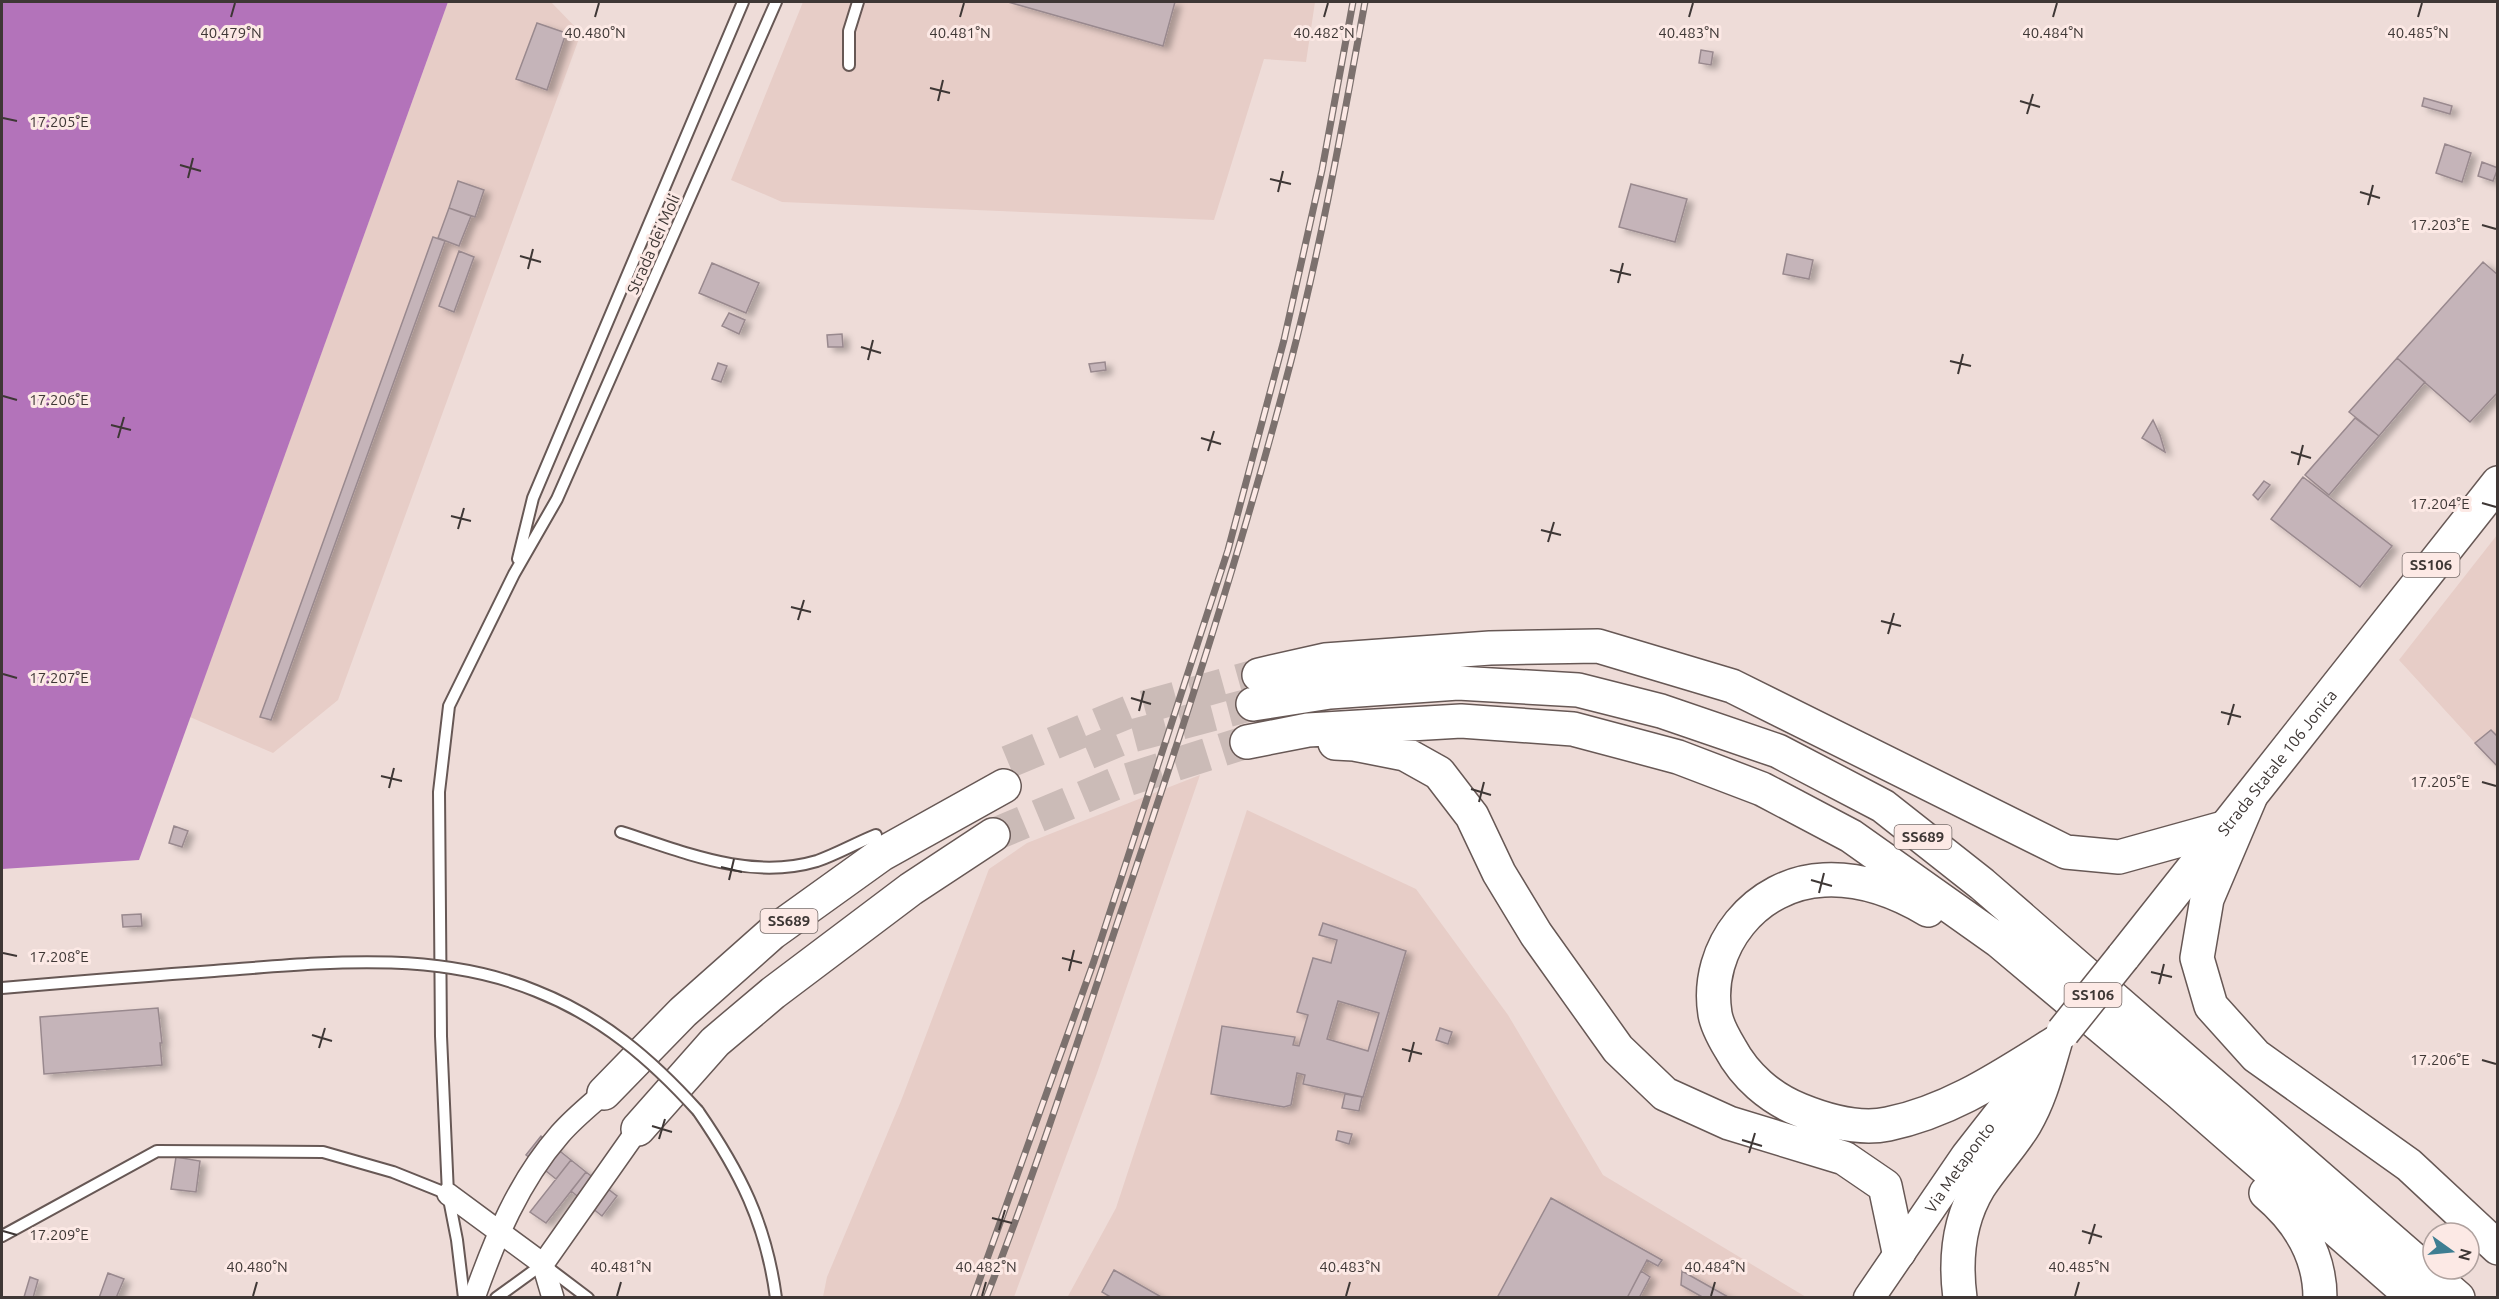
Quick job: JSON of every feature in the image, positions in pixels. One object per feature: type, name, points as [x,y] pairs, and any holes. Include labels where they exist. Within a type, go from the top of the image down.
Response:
[{"type":"main road","name":"Strada Statale 106 Jonica","points":[[2059,1038],[2250,798],[2365,647],[2498,483]]},
{"type":"main road","name":"SS689","points":[[2227,827],[2119,857],[2066,852],[1732,686],[1598,646],[1490,648],[1325,660],[1256,689],[1330,692],[1458,683],[1578,690],[1661,711],[1778,751],[1883,806],[1982,884],[2458,1298]]},
{"type":"main road","name":"SS689","points":[[1899,1252],[1885,1186],[1844,1158],[1729,1123],[1665,1094],[1618,1048],[1536,934],[1499,873],[1472,816],[1439,773],[1405,754],[1354,744],[1247,742],[1308,730],[1461,721],[1584,731],[1678,757],[1762,789],[1851,836],[1999,941],[2180,1093],[2414,1298]]},
{"type":"main road","name":"SS689","points":[[604,1093],[682,1012],[772,933],[882,854],[1006,774],[876,835]]},
{"type":"main road","points":[[2250,798],[2207,899],[2197,958],[2211,1006],[2256,1056],[2409,1165],[2498,1248]]},
{"type":"main road","points":[[772,933],[876,835]]},
{"type":"main road","name":"SS689","points":[[638,1129],[716,1042],[773,993],[912,889],[993,835]]},
{"type":"main road","points":[[1999,941],[1952,924],[1906,896],[1879,887],[1851,881],[1823,880],[1798,884],[1753,906],[1737,925],[1718,965],[1714,993],[1715,1016],[1736,1059],[1751,1078],[1772,1095],[1813,1115],[1867,1126],[1906,1119],[1973,1094],[2059,1038]]},
{"type":"main road","points":[[1960,1298],[1958,1252],[1967,1211],[1979,1187],[2030,1116],[2059,1038]]},
{"type":"main road","name":"Via Metaponto","points":[[1869,1298],[1966,1156],[2059,1038]]},
{"type":"main road","points":[[2180,1093],[2192,1121],[2204,1137],[2292,1218],[2312,1251],[2320,1298]]},
{"type":"street","points":[[474,1298],[498,1231],[519,1192],[560,1134],[604,1093]]},
{"type":"street","points":[[543,1264],[638,1129]]},
{"type":"street","points":[[448,1194],[543,1264],[553,1298]]},
{"type":"lane","points":[[464,1298],[457,1240],[448,1194],[441,1035],[439,792],[449,706],[514,574],[533,498],[742,2]]},
{"type":"lane","name":"Strada dei Moli","points":[[514,574],[557,499],[776,2]]},
{"type":"lane","points":[[849,65],[849,31],[858,2]]},
{"type":"lane","points":[[621,832],[702,858],[759,870],[816,861],[876,835]]},
{"type":"lane","points":[[2,988],[296,964],[374,962],[475,972],[534,990],[590,1017],[654,1064],[698,1111],[727,1154],[763,1228],[776,1298]]},
{"type":"lane","points":[[2,1236],[157,1151],[323,1152],[393,1172],[448,1194]]},
{"type":"lane","points":[[496,1298],[543,1264],[588,1298]]},
{"type":"shaded area","points":[[2,2],[448,2],[139,860],[2,869]]},
{"type":"shaded area","points":[[448,2],[551,2],[581,33],[338,700],[273,753],[190,717]]},
{"type":"shaded area","points":[[803,2],[1315,2],[1306,62],[1264,59],[1214,220],[782,202],[731,180]]},
{"type":"shaded area","points":[[2497,535],[2497,767],[2399,660]]},
{"type":"shaded area","points":[[1200,775],[1097,1073],[1014,1297],[823,1297],[827,1277],[901,1101],[989,869],[1027,843]]},
{"type":"shaded area","points":[[1247,810],[1416,889],[1508,1015],[1603,1175],[1806,1297],[1067,1298],[1116,1208]]},
{"type":"building","points":[[1008,2],[1175,2],[1163,46]]},
{"type":"building","points":[[537,23],[566,33],[547,90],[516,79]]},
{"type":"building","points":[[1701,50],[1713,52],[1711,65],[1699,63]]},
{"type":"building","points":[[2424,98],[2452,106],[2450,114],[2422,106]]},
{"type":"building","points":[[2445,144],[2471,153],[2462,182],[2436,173]]},
{"type":"building","points":[[2482,162],[2498,168],[2493,181],[2478,176]]},
{"type":"building","points":[[458,181],[484,190],[475,217],[449,208]]},
{"type":"building","points":[[1631,184],[1687,199],[1675,242],[1619,227]]},
{"type":"building","points":[[449,208],[471,216],[459,246],[438,238]]},
{"type":"building","points":[[433,237],[445,241],[271,720],[260,717]]},
{"type":"building","points":[[459,251],[474,257],[454,312],[439,306]]},
{"type":"building","points":[[1787,254],[1813,260],[1809,279],[1783,274]]},
{"type":"building","points":[[2483,262],[2498,275],[2498,392],[2470,422],[2397,358]]},
{"type":"building","points":[[712,263],[759,283],[746,313],[699,293]]},
{"type":"building","points":[[729,313],[745,320],[739,334],[722,326]]},
{"type":"building","points":[[842,334],[843,347],[828,347],[827,335]]},
{"type":"building","points":[[2397,358],[2425,382],[2379,436],[2349,412]]},
{"type":"building","points":[[1105,362],[1106,370],[1091,372],[1089,364]]},
{"type":"building","points":[[718,363],[727,366],[721,382],[712,379]]},
{"type":"building","points":[[2355,418],[2379,436],[2329,495],[2305,475]]},
{"type":"building","points":[[2153,420],[2160,435],[2165,452],[2142,438]]},
{"type":"building","points":[[2303,477],[2392,546],[2360,587],[2271,519]]},
{"type":"building","points":[[2264,481],[2270,485],[2258,500],[2253,495]]},
{"type":"building","points":[[2491,730],[2498,737],[2498,767],[2475,743]]},
{"type":"building","points":[[174,826],[188,831],[182,847],[169,843]]},
{"type":"building","points":[[141,914],[142,926],[123,927],[122,915]]},
{"type":"building","points":[[1323,923],[1406,951],[1363,1097],[1303,1084],[1305,1075],[1297,1073],[1291,1105],[1284,1107],[1211,1094],[1222,1026],[1295,1037],[1293,1045],[1299,1046],[1308,1015],[1297,1012],[1313,958],[1331,963],[1337,940],[1319,935]],"holes":[[[1338,1001],[1379,1013],[1368,1051],[1327,1039]]]},
{"type":"building","points":[[158,1008],[162,1065],[44,1074],[40,1017]]},
{"type":"building","points":[[1440,1028],[1452,1032],[1448,1044],[1436,1040]]},
{"type":"building","points":[[1345,1094],[1362,1097],[1359,1111],[1342,1108]]},
{"type":"building","points":[[1338,1131],[1352,1134],[1349,1144],[1336,1140]]},
{"type":"building","points":[[541,1136],[571,1160],[556,1179],[526,1155]]},
{"type":"building","points":[[176,1157],[200,1161],[196,1192],[171,1189]]},
{"type":"building","points":[[571,1160],[586,1172],[546,1223],[530,1212]]},
{"type":"building","points":[[586,1172],[617,1196],[602,1216],[571,1191]]},
{"type":"building","points":[[1551,1198],[1662,1260],[1658,1266],[1647,1260],[1627,1298],[1497,1298]]},
{"type":"building","points":[[1114,1270],[1163,1298],[1112,1298],[1102,1292]]},
{"type":"building","points":[[1641,1271],[1650,1277],[1639,1298],[1627,1298]]},
{"type":"building","points":[[1682,1271],[1730,1298],[1704,1298],[1681,1285]]},
{"type":"building","points":[[108,1273],[124,1279],[116,1298],[99,1298]]},
{"type":"building","points":[[30,1277],[38,1280],[33,1298],[24,1297]]},
{"type":"tunnel","points":[[1008,762],[1133,710],[1259,675]]},
{"type":"tunnel","points":[[1088,753],[1124,738],[1253,704]]},
{"type":"tunnel","points":[[993,835],[1117,783],[1247,742]]},
{"type":"railway","points":[[973,1298],[1094,961],[1228,550],[1284,340],[1322,170],[1353,2]]},
{"type":"railway","points":[[986,1298],[1040,1152],[1146,838],[1212,635],[1273,430],[1313,272],[1365,2]]}]
